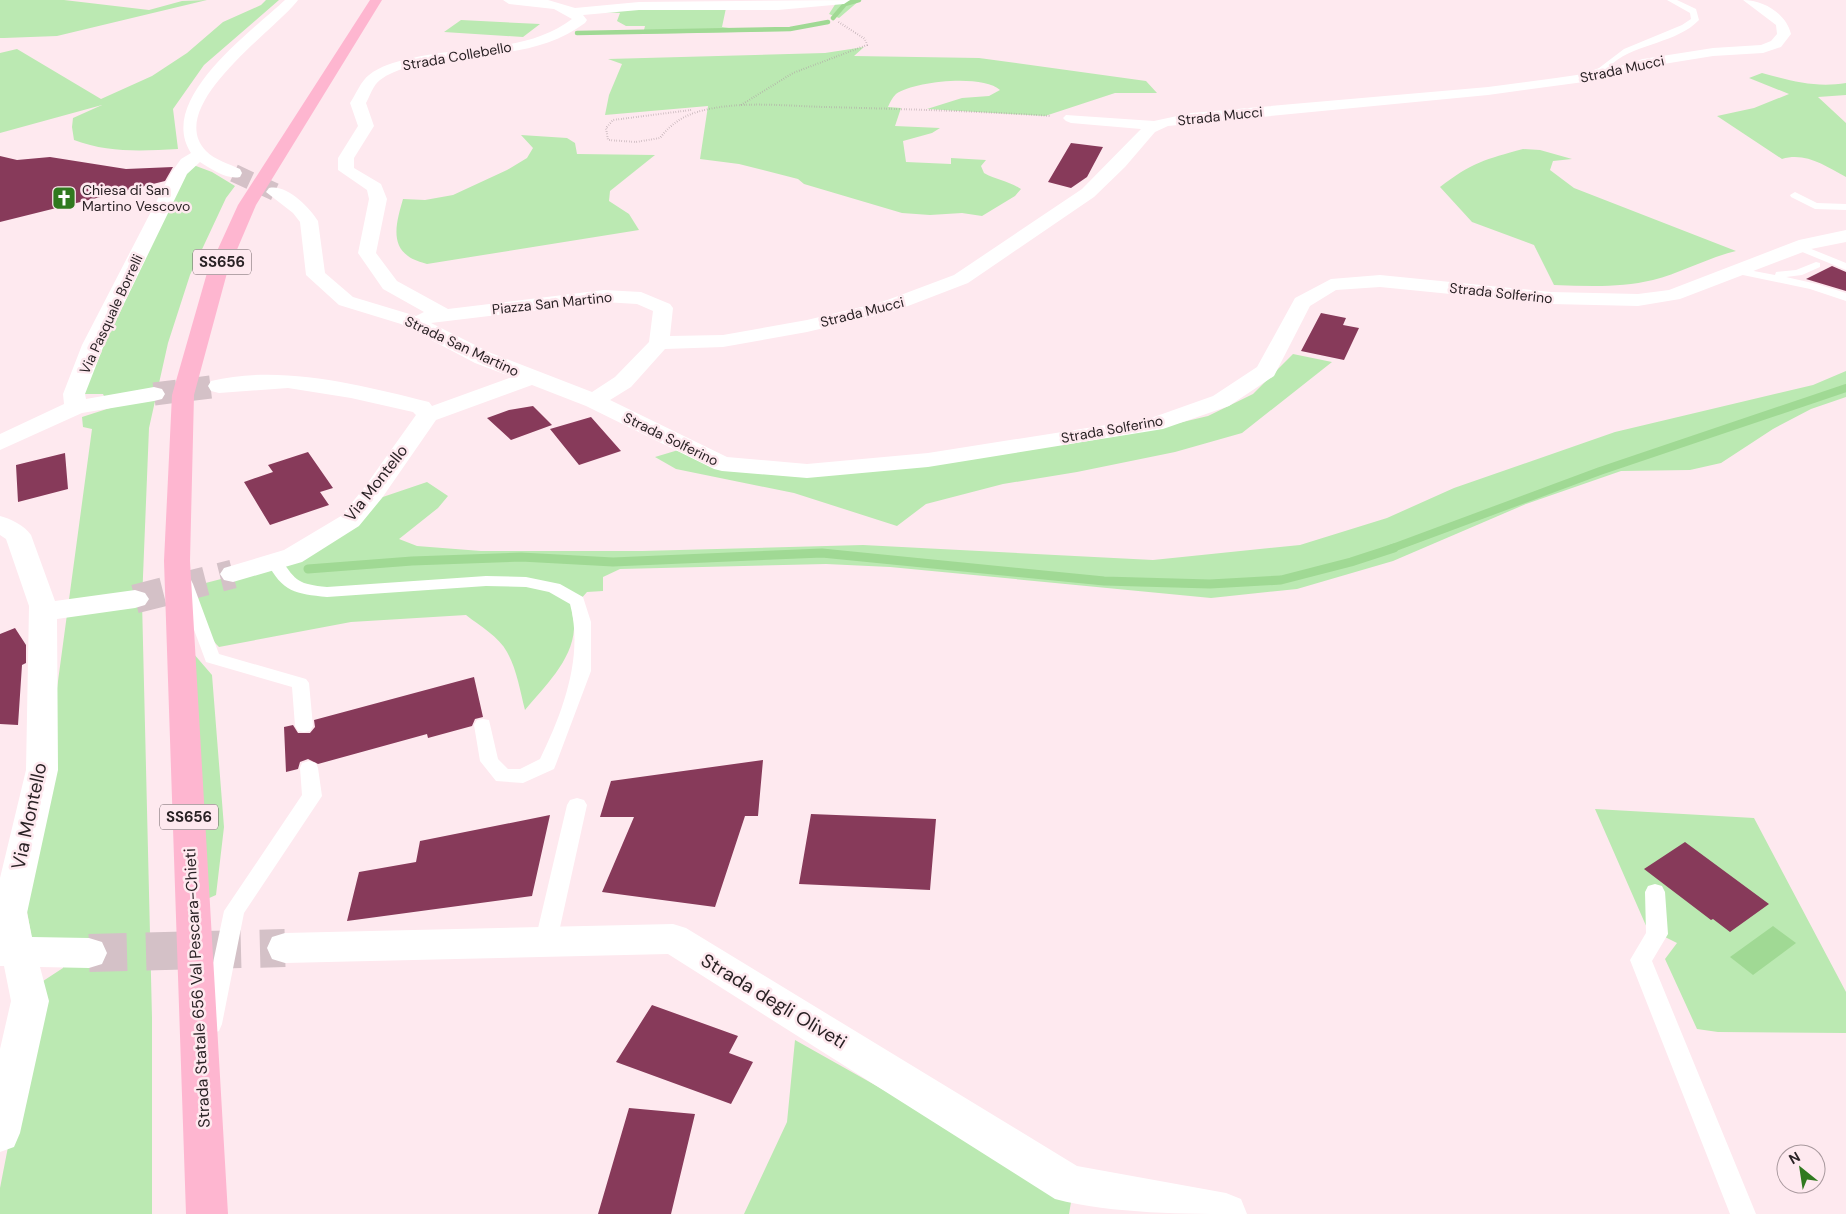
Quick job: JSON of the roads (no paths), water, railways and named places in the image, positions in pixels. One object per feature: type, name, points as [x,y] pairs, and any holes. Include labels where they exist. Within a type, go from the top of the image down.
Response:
[{"type":"highway","name":"Strada Statale 656 Val Pescara-Chieti","points":[[206,1214],[202,1072],[177,561],[183,395],[198,334],[217,273],[247,205],[376,0]]},
{"type":"street","points":[[234,173],[200,154],[193,141],[191,114],[205,86],[239,49],[292,0]]},
{"type":"street","points":[[508,0],[568,10],[639,6],[778,6],[844,0]]},
{"type":"street","name":"Strada Mucci","points":[[659,343],[723,341],[807,326],[888,307],[962,279],[1088,193],[1153,125],[1191,118],[1502,89],[1579,79],[1606,75],[1643,63],[1719,52],[1763,49],[1776,44],[1784,34],[1782,25],[1749,0]]},
{"type":"street","name":"Strada Collebello","points":[[444,315],[390,285],[376,269],[367,253],[378,199],[375,188],[346,170],[346,158],[366,126],[358,102],[373,79],[388,70],[416,62],[547,39],[572,29],[580,20],[568,10]]},
{"type":"street","points":[[1071,118],[1153,125]]},
{"type":"street","name":"Via Pasquale Borrelli","points":[[76,407],[74,394],[93,345],[180,173],[186,163],[200,154]]},
{"type":"street","name":"Strada San Martino","points":[[275,192],[299,209],[309,221],[316,275],[346,301],[408,320],[483,358],[530,378],[594,401]]},
{"type":"street","name":"Strada Solferino","points":[[594,401],[722,464],[807,471],[928,460],[1155,424],[1221,401],[1266,371],[1302,302],[1330,285],[1380,281],[1550,298],[1638,300],[1673,295],[1746,274],[1799,247],[1846,236]]},
{"type":"street","name":"Piazza San Martino","points":[[408,320],[604,296],[641,298],[663,308],[659,343]]},
{"type":"street","points":[[594,401],[623,382],[659,343]]},
{"type":"street","points":[[219,386],[288,381],[351,391],[420,407],[428,416],[530,378]]},
{"type":"street","points":[[0,443],[76,407],[154,394]]},
{"type":"street","name":"Via Montello","points":[[233,574],[293,556],[350,521],[373,493],[428,416]]},
{"type":"street","name":"Via Montello","points":[[0,524],[18,535],[43,606],[42,770],[9,913],[9,952],[30,1001],[0,1133]]},
{"type":"street","points":[[43,612],[135,599]]},
{"type":"street","name":"Strada degli Oliveti","points":[[285,948],[673,939],[834,1037],[1070,1186],[1226,1214]]},
{"type":"street","points":[[9,952],[88,954]]},
{"type":"lane","points":[[1579,79],[1602,70],[1611,60],[1685,27],[1695,20],[1693,11],[1671,0]]},
{"type":"lane","points":[[1795,195],[1815,206],[1846,207]]},
{"type":"lane","points":[[1799,247],[1846,267]]},
{"type":"lane","points":[[1746,274],[1798,273],[1816,264]]},
{"type":"lane","points":[[1746,274],[1813,286],[1846,297]]},
{"type":"lane","points":[[177,561],[212,658],[300,683],[304,726]]},
{"type":"lane","points":[[275,562],[283,579],[301,589],[327,592],[486,581],[526,582],[554,588],[577,601],[583,622],[582,671],[547,764],[523,776],[503,776],[489,761],[482,725]]},
{"type":"lane","points":[[202,1072],[234,910],[312,796],[309,768]]},
{"type":"lane","points":[[546,941],[577,805]]},
{"type":"lane","points":[[1655,892],[1657,934],[1641,960],[1743,1214]]},
{"type":"waterway","points":[[833,18],[845,4],[859,0]]},
{"type":"waterway","points":[[577,33],[790,29],[828,22]]},
{"type":"waterway","points":[[1390,549],[1600,471],[1846,388]]},
{"type":"waterway","points":[[308,569],[412,561],[521,557],[613,562],[822,553],[1104,581],[1210,584],[1281,580],[1351,562],[1394,548]]},
{"type":"tunnel","points":[[234,173],[275,192]]},
{"type":"tunnel","points":[[154,394],[219,386]]},
{"type":"tunnel","points":[[135,599],[233,574]]},
{"type":"tunnel","points":[[89,953],[285,948]]},
{"type":"place","name":"Chiesa di San Martino Vescovo","points":[[64,198]]}]
